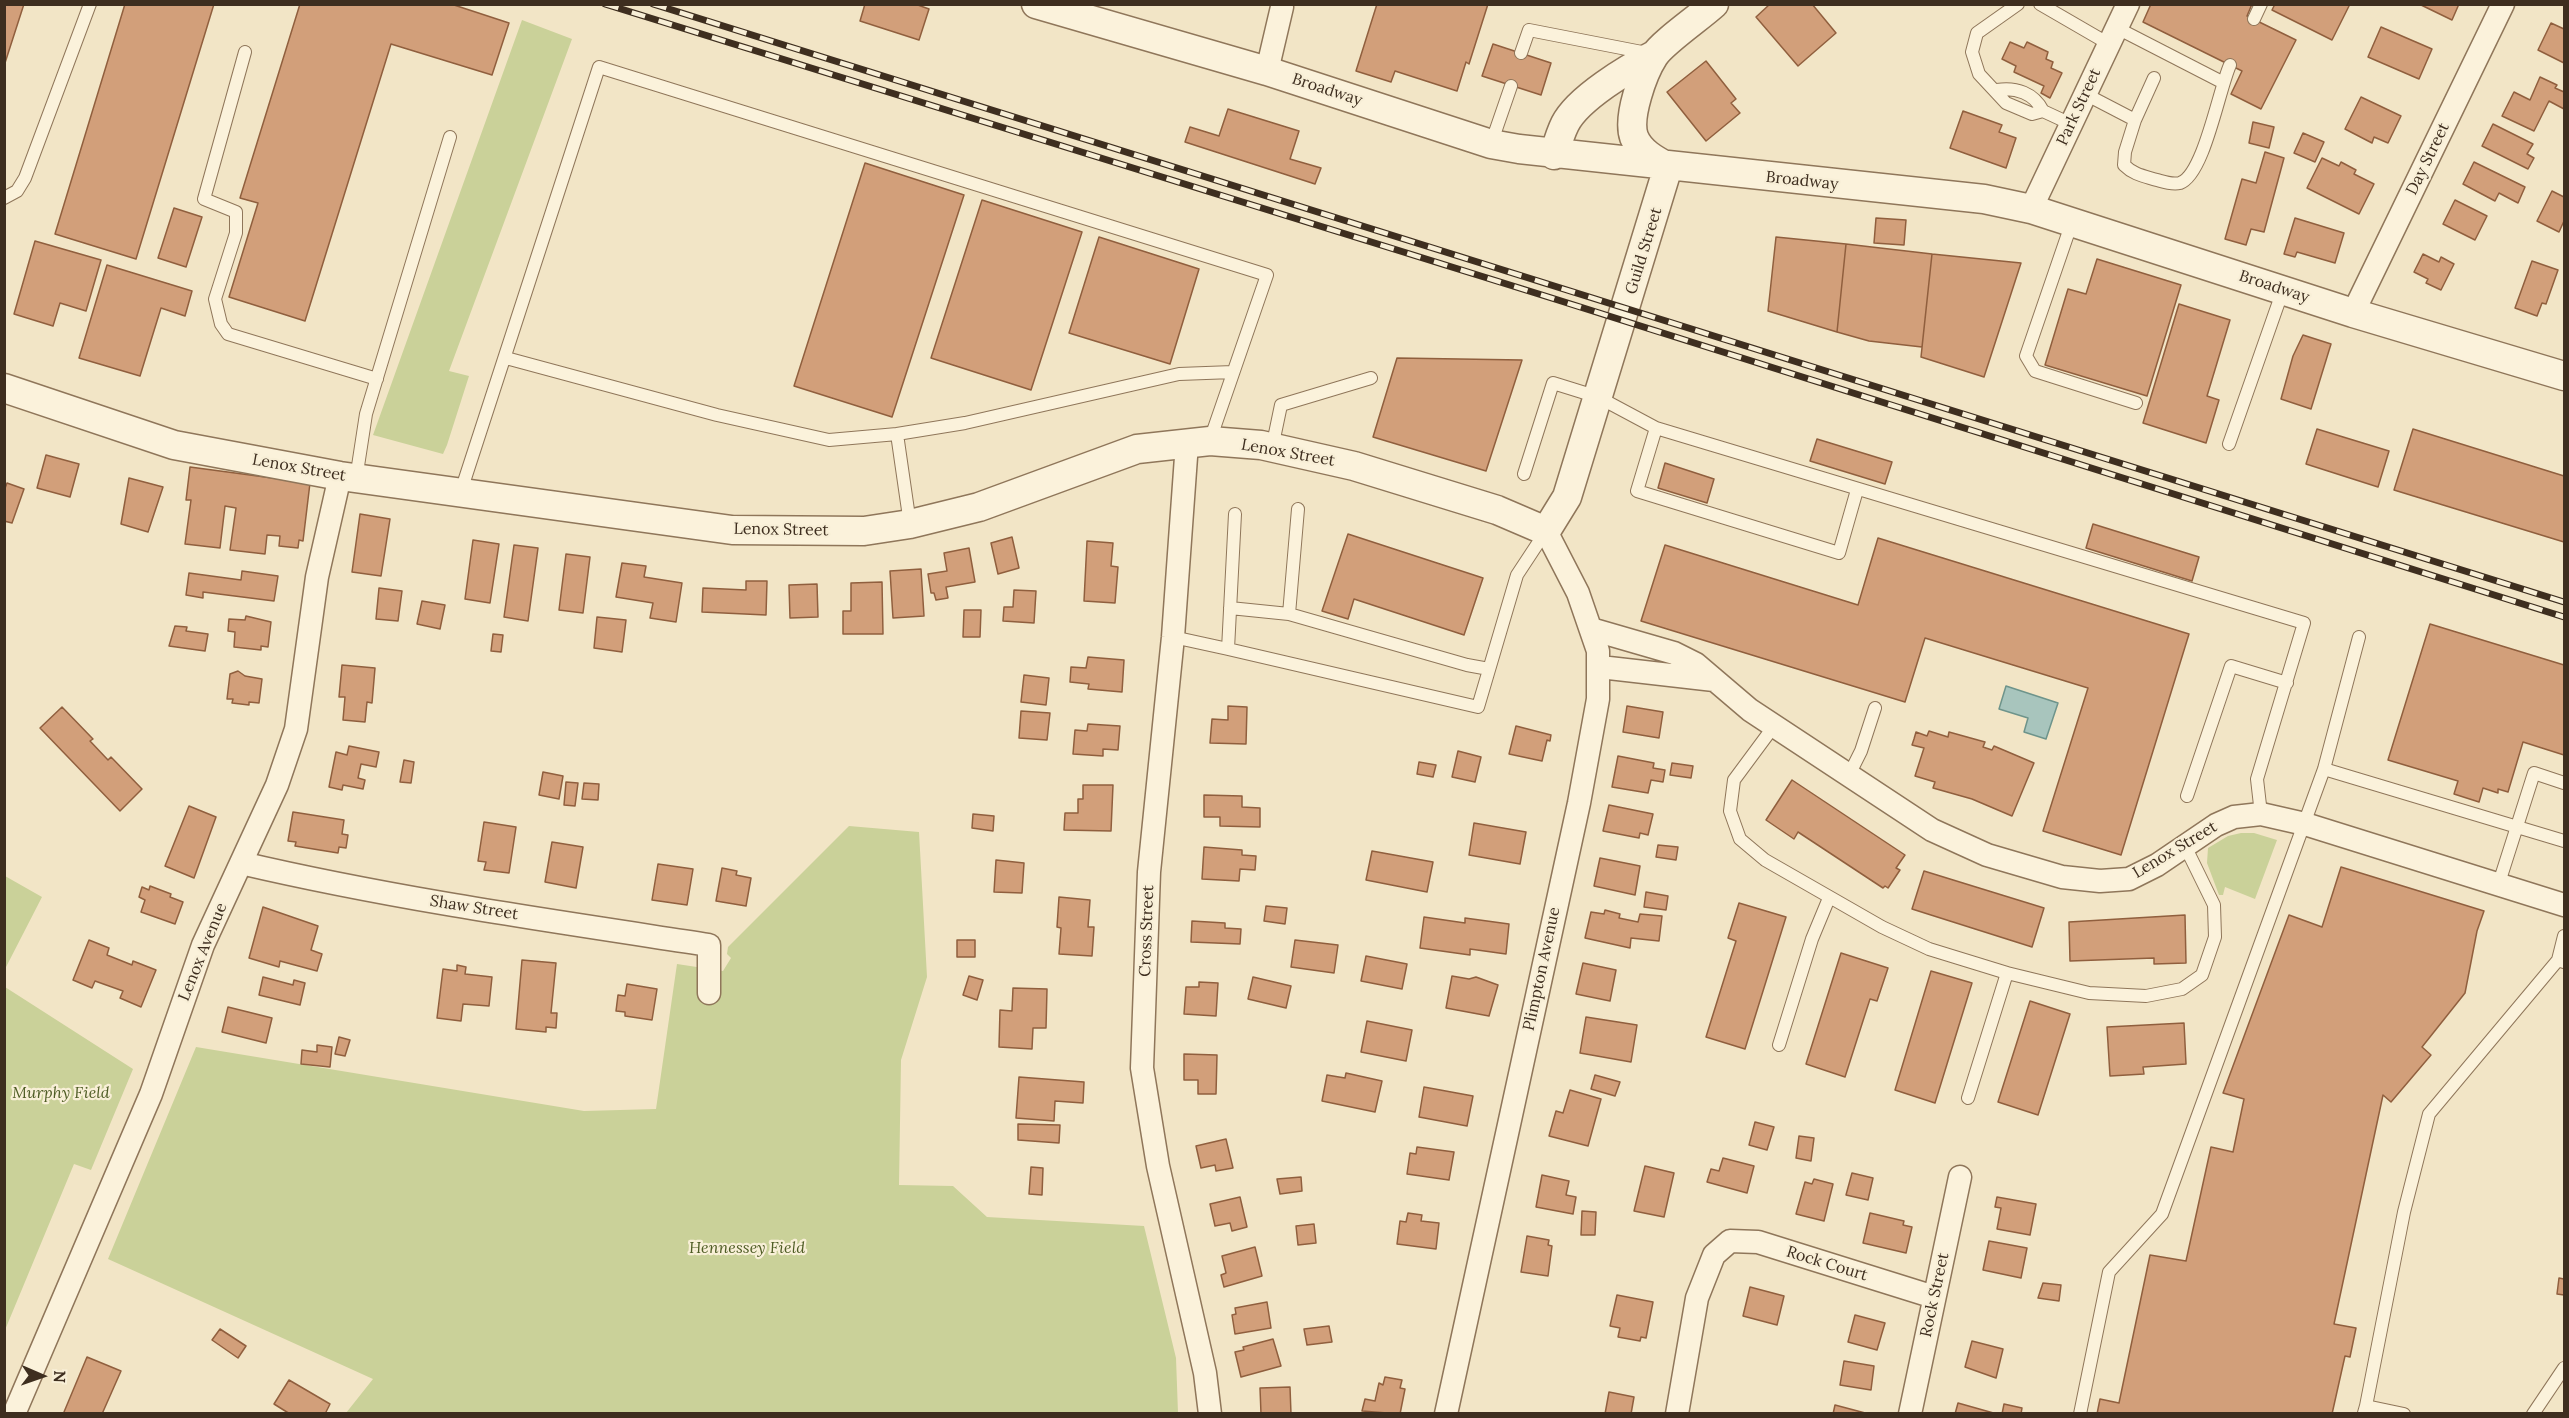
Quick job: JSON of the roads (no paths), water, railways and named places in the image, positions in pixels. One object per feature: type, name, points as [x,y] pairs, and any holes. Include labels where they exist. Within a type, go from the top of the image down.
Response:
[{"type":"street","name":"Broadway","points":[[1036,4],[1266,71],[1491,144],[1554,155],[1984,199],[2031,209],[2353,313],[2565,376]]},
{"type":"street","points":[[1554,155],[1566,122],[1573,113],[1618,74],[1654,54],[1714,4]]},
{"type":"street","name":"Park Street","points":[[2031,209],[2128,4]]},
{"type":"street","name":"Day Street","points":[[2353,313],[2502,4]]},
{"type":"street","points":[[1266,71],[1282,7]]},
{"type":"street","points":[[1654,54],[1634,108],[1634,136],[1644,151],[1668,167]]},
{"type":"street","name":"Guild Street","points":[[1546,531],[1563,507],[1668,167]]},
{"type":"street","name":"Lenox Street","points":[[6,393],[174,445],[348,478],[732,530],[864,531],[910,524],[979,507],[1137,449],[1198,442],[1272,447],[1354,466],[1497,510],[1546,531]]},
{"type":"street","name":"Cross Street","points":[[1198,442],[1173,637],[1149,872],[1142,1068],[1158,1166],[1206,1373],[1210,1413]]},
{"type":"street","name":"Lenox Avenue","points":[[14,1413],[151,1094],[203,945],[277,785],[296,729],[317,577],[348,478]]},
{"type":"street","name":"Plimpton Avenue","points":[[1446,1413],[1579,803],[1598,699],[1600,668],[1592,629],[1578,593],[1546,531]]},
{"type":"street","name":"Lenox Street","points":[[1592,629],[1674,653],[1696,664],[1774,726],[1949,839],[1987,855],[2062,877],[2100,881],[2129,879],[2157,865],[2225,821],[2261,814],[2305,824],[2565,906]]},
{"type":"street","points":[[1600,668],[1714,680]]},
{"type":"street","name":"Shaw Street","points":[[241,863],[329,883],[472,909],[709,945],[709,993]]},
{"type":"street","name":"Rock Street","points":[[1910,1413],[1959,1177]]},
{"type":"street","name":"Rock Court","points":[[1677,1413],[1697,1298],[1714,1255],[1730,1241],[1758,1242],[1934,1298]]},
{"type":"lane","points":[[4,198],[17,191],[26,178],[90,4]]},
{"type":"lane","points":[[2018,4],[1977,33],[1972,52],[1979,74],[1997,90],[2006,103],[2032,114],[2043,111],[2071,124]]},
{"type":"lane","points":[[2040,4],[2222,82]]},
{"type":"lane","points":[[2254,20],[2261,4]]},
{"type":"lane","points":[[1521,53],[1529,30],[1654,54]]},
{"type":"lane","points":[[245,52],[204,199],[236,212],[236,233],[215,299],[221,324],[228,334],[377,379]]},
{"type":"lane","points":[[2154,78],[2135,120],[2124,165],[2132,173],[2170,184],[2181,183],[2192,173],[2200,158],[2222,82],[2230,65]]},
{"type":"lane","points":[[460,494],[599,67],[1267,275],[1233,372],[1198,442]]},
{"type":"lane","points":[[1491,144],[1511,86]]},
{"type":"lane","points":[[2085,94],[2135,120]]},
{"type":"lane","points":[[348,478],[450,137]]},
{"type":"lane","points":[[2072,222],[2026,356],[2035,371],[2136,403]]},
{"type":"lane","points":[[2229,444],[2283,291]]},
{"type":"lane","points":[[506,358],[717,415],[829,440],[897,434],[965,423],[1179,374],[1233,372]]},
{"type":"lane","points":[[1272,447],[1281,405],[1371,378]]},
{"type":"lane","points":[[1524,474],[1553,383],[1598,397],[1656,428],[2304,623],[2256,779],[2261,814]]},
{"type":"lane","points":[[1656,428],[1637,491],[1839,553],[1857,490]]},
{"type":"lane","points":[[897,434],[910,524]]},
{"type":"lane","points":[[1289,614],[1298,509]]},
{"type":"lane","points":[[1228,649],[1235,514]]},
{"type":"lane","points":[[1173,637],[1478,707],[1517,575],[1546,531]]},
{"type":"lane","points":[[1230,608],[1289,614],[1490,669]]},
{"type":"lane","points":[[2080,1413],[2109,1272],[2162,1214],[2324,769],[2359,637]]},
{"type":"lane","points":[[2187,796],[2231,666],[2287,683]]},
{"type":"lane","points":[[1849,775],[1861,751],[1875,708]]},
{"type":"lane","points":[[1774,726],[1734,780],[1730,811],[1740,839],[1765,860],[1882,927],[1929,949],[2007,973],[2089,993],[2146,996],[2182,989],[2188,985],[2202,975],[2215,937],[2214,905],[2185,846]]},
{"type":"lane","points":[[2324,769],[2565,841]]},
{"type":"lane","points":[[2498,886],[2534,773],[2565,783]]},
{"type":"lane","points":[[1779,1045],[1812,939],[1829,898]]},
{"type":"lane","points":[[2404,1413],[2365,1409],[2404,1212],[2428,1114],[2561,961],[2565,936]]},
{"type":"lane","points":[[1968,1098],[2007,973]]},
{"type":"lane","points":[[2533,1413],[2565,1368]]},
{"type":"water","points":[[2006,686],[2058,703],[2046,739],[2024,732],[2028,718],[1999,709]]},
{"type":"railway","points":[[605,4],[1558,300],[2564,617]]},
{"type":"railway","points":[[653,4],[2564,602]]},
{"type":"park label","name":"Murphy Field","points":[[61,1093]]},
{"type":"park label","name":"Hennessey Field","points":[[747,1248]]}]
